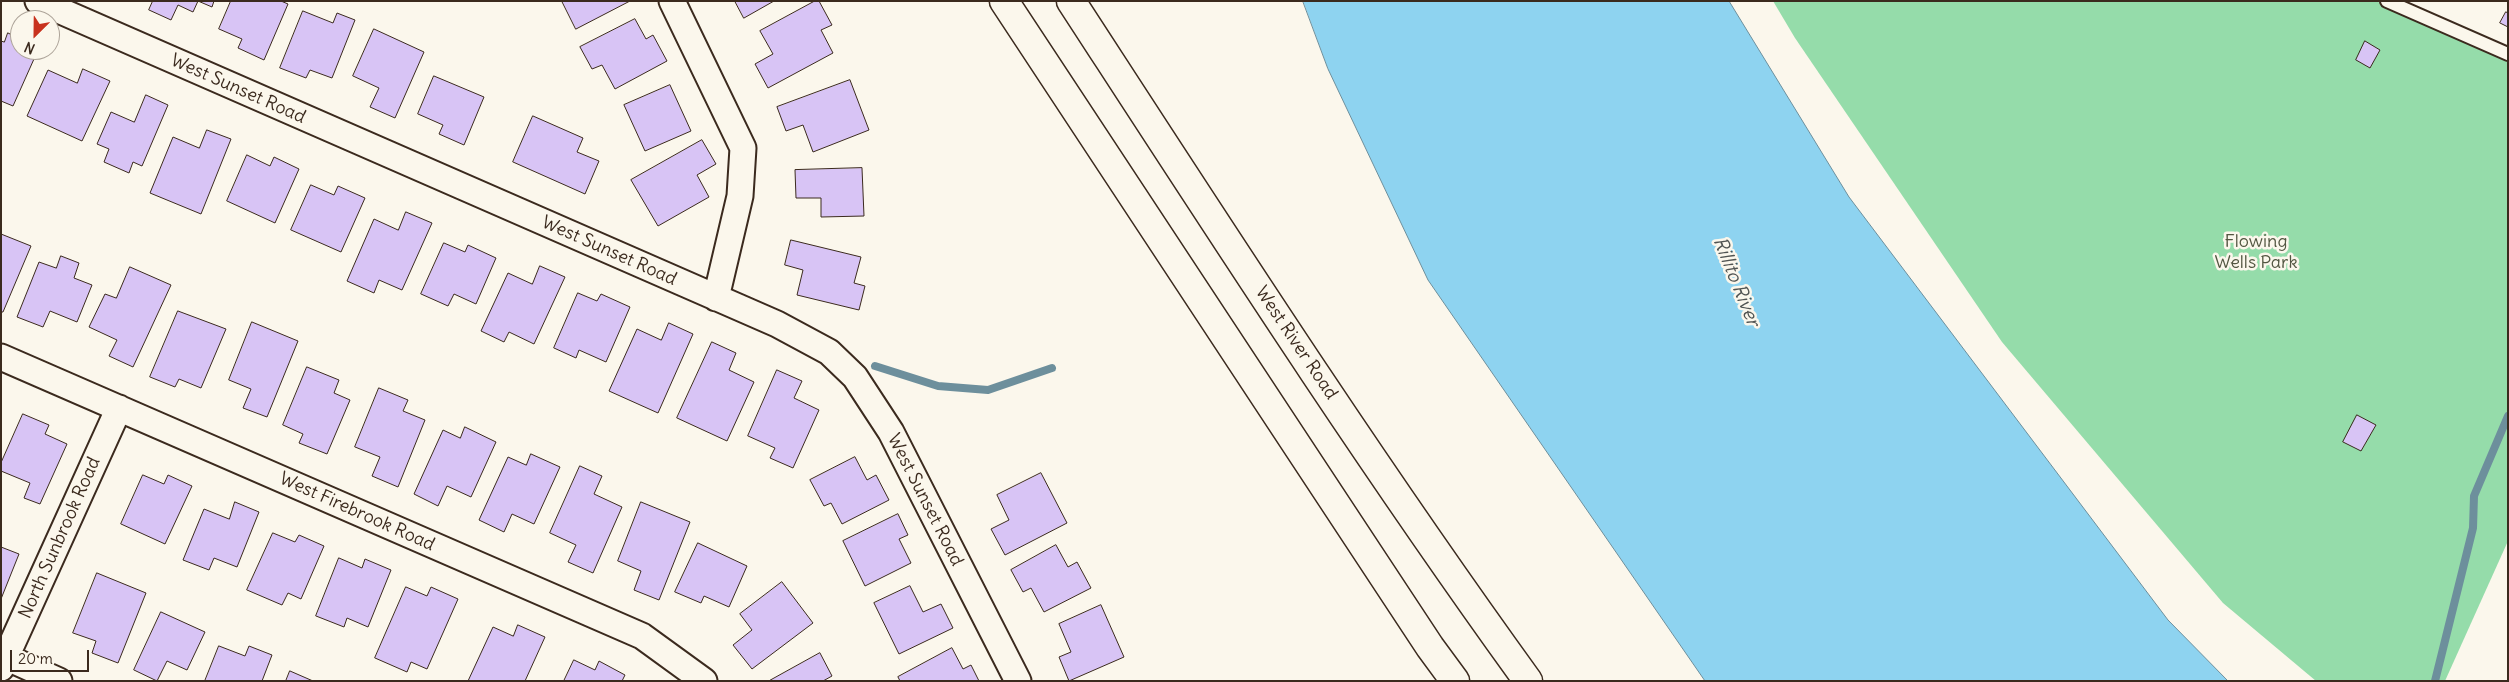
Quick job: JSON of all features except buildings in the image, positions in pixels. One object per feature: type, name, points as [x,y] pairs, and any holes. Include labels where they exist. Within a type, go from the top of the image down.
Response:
[{"type":"main road","points":[[1004,1],[1414,622],[1455,681]]},
{"type":"main road","name":"West River Road","points":[[1071,1],[1214,222],[1434,548],[1528,681]]},
{"type":"street","name":"West Sunset Road","points":[[38,1],[777,324],[829,352],[855,377],[891,432],[1018,681]]},
{"type":"street","points":[[672,1],[743,148],[740,196],[716,298]]},
{"type":"street","name":"West Firebrook Road","points":[[1,357],[642,636],[704,681]]},
{"type":"street","name":"North Sunbrook Road","points":[[3,660],[119,408]]},
{"type":"street","points":[[3,660],[59,681]]},
{"type":"lane","points":[[2388,1],[2508,54]]},
{"type":"green space","name":"Flowing Wells Park","points":[[1773,1],[2376,1],[2508,58],[2508,541],[2445,681],[2316,681],[2223,603],[2002,342],[1795,38]]},
{"type":"water","name":"Rillito River","points":[[1303,1],[1729,1],[1849,197],[2168,620],[2228,681],[1705,681],[1428,280],[1328,69]]},
{"type":"waterway","points":[[875,366],[938,386],[988,390],[1052,368]]},
{"type":"waterway","points":[[2435,681],[2473,528],[2474,496],[2508,416]]}]
